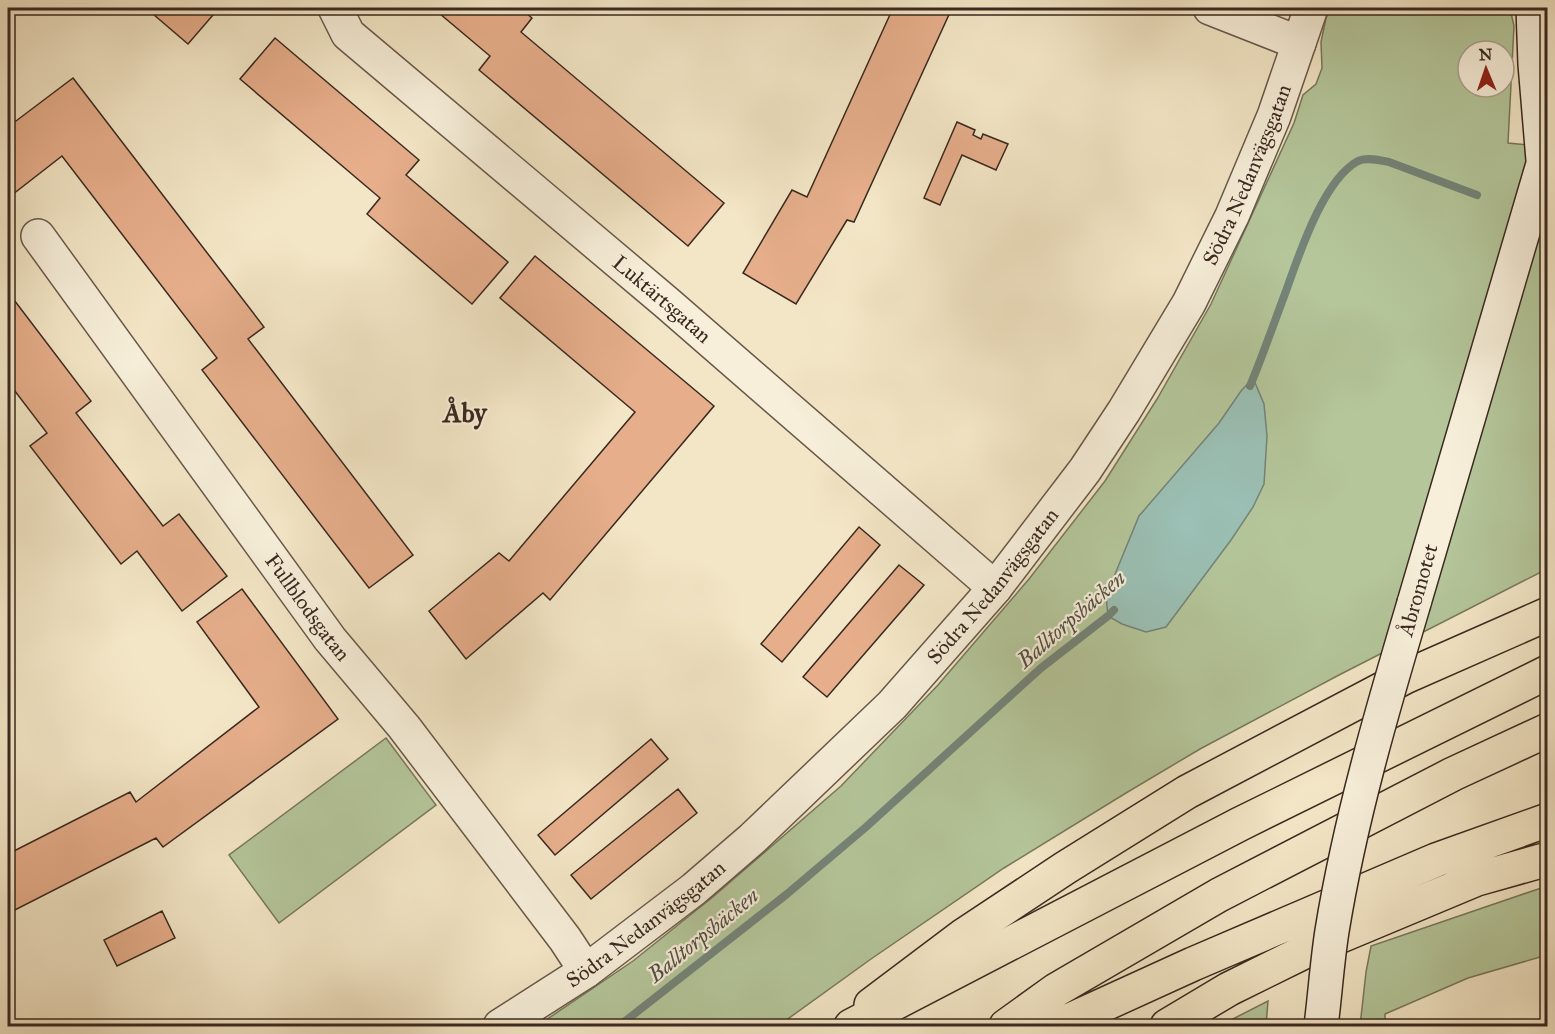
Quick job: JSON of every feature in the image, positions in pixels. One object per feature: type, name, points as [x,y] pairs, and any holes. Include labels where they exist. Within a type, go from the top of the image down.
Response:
[{"type":"highway","points":[[842,1026],[964,935],[1065,868],[1187,792],[1405,677],[1548,614]]},
{"type":"highway","points":[[851,1026],[1240,824],[1548,672]]},
{"type":"highway","points":[[1006,1026],[1056,990],[1219,895],[1453,774],[1548,730]]},
{"type":"highway","points":[[1477,879],[1547,820]]},
{"type":"highway","points":[[1057,1026],[1192,964],[1436,860],[1547,820]]},
{"type":"highway","points":[[1167,1026],[1229,989],[1312,948],[1477,879],[1548,860]]},
{"type":"street","name":"Luktärtsgatan","points":[[335,8],[348,34],[667,303],[995,588]]},
{"type":"street","points":[[1209,8],[1299,43]]},
{"type":"street","name":"Södra Nedanvägsgatan","points":[[500,1026],[586,970],[694,889],[752,839],[892,705],[995,588],[1085,470],[1124,411],[1189,303],[1232,216],[1274,116],[1311,8]]},
{"type":"street","name":"Åbromotet","points":[[1322,1026],[1332,933],[1348,850],[1374,738],[1545,153],[1535,64],[1533,8]]},
{"type":"street","name":"Fullblodsgatan","points":[[38,236],[330,639],[404,727],[586,970]]},
{"type":"green space","points":[[1331,8],[1510,8],[1514,26],[1513,39],[1456,39],[1456,99],[1510,99],[1508,143],[1547,147],[1547,569],[1200,749],[1004,868],[778,1026],[537,1026],[633,961],[714,896],[841,786],[938,685],[1029,579],[1105,481],[1157,399],[1211,304],[1294,123],[1303,95],[1316,84],[1322,68],[1321,42],[1326,18]]},
{"type":"green space","points":[[386,738],[436,805],[279,923],[229,855]]},
{"type":"green space","points":[[1547,886],[1547,955],[1468,978],[1385,1014],[1385,1026],[1360,1026],[1371,946]]},
{"type":"green space","points":[[1268,1001],[1266,1026],[1219,1026]]},
{"type":"water","points":[[1253,378],[1264,404],[1267,436],[1264,484],[1253,507],[1166,627],[1146,632],[1122,624],[1108,616],[1106,596],[1139,516],[1219,423]]},
{"type":"building","points":[[146,8],[219,8],[188,44]]},
{"type":"building","points":[[433,8],[520,8],[532,18],[521,32],[724,203],[688,246],[479,70],[490,56]]},
{"type":"building","points":[[893,8],[952,8],[854,222],[847,220],[796,304],[743,273],[792,190],[807,197]]},
{"type":"building","points":[[275,38],[419,160],[406,175],[508,262],[472,304],[367,214],[380,198],[240,79]]},
{"type":"building","points":[[73,78],[264,327],[248,339],[413,555],[369,588],[202,370],[217,358],[62,156],[8,198],[8,127]]},
{"type":"building","points":[[957,122],[975,130],[973,135],[981,139],[983,134],[1008,144],[996,170],[962,155],[940,205],[924,198]]},
{"type":"building","points":[[535,256],[714,406],[550,600],[543,593],[466,659],[429,611],[499,553],[509,561],[635,412],[500,298]]},
{"type":"building","points":[[8,292],[91,401],[76,413],[163,526],[179,514],[227,576],[182,611],[137,551],[121,564],[30,446],[47,433],[8,382]]},
{"type":"building","points":[[859,527],[880,545],[782,662],[761,644]]},
{"type":"building","points":[[899,565],[924,585],[827,697],[803,677]]},
{"type":"building","points":[[242,589],[338,719],[163,847],[156,838],[11,912],[8,906],[8,854],[130,792],[136,802],[259,707],[197,622]]},
{"type":"building","points":[[651,739],[668,759],[555,855],[538,835]]},
{"type":"building","points":[[678,789],[697,813],[591,899],[571,875]]},
{"type":"building","points":[[162,911],[175,938],[117,966],[104,940]]},
{"type":"waterway","name":"Balltorpsbäcken","points":[[1250,386],[1314,220],[1323,201],[1345,171],[1358,161],[1382,160],[1477,195]]},
{"type":"waterway","name":"Balltorpsbäcken","points":[[619,1026],[787,894],[866,827],[1041,668],[1114,610]]},
{"type":"district","name":"Åby","points":[[465,412]]}]
